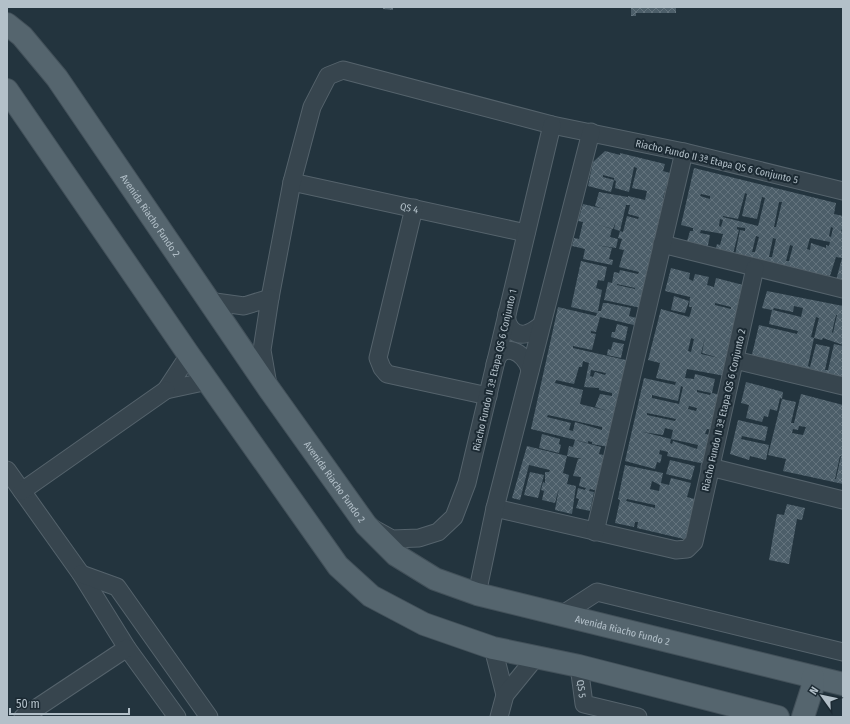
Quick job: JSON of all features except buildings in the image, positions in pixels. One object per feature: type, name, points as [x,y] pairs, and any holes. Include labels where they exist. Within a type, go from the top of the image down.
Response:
[{"type":"main road","name":"Avenida Riacho Fundo 2","points":[[7,24],[22,36],[57,78],[269,389],[366,525],[396,555],[435,579],[477,594],[843,684]]},
{"type":"main road","points":[[7,90],[189,355],[338,566],[371,596],[417,621],[493,648],[578,666],[778,717]]},
{"type":"main road","points":[[803,717],[812,689],[813,677]]},
{"type":"street","name":"Riacho Fundo II 3ª Etapa QS 6 Conjunto 5","points":[[269,389],[262,350],[270,298],[292,182],[312,107],[328,76],[343,70],[552,125],[684,152],[843,191]]},
{"type":"street","name":"Riacho Fundo II 3ª Etapa QS 6 Conjunto 1","points":[[366,525],[392,539],[420,538],[438,532],[454,517],[467,483],[552,125]]},
{"type":"street","points":[[477,594],[495,508],[540,326],[591,132]]},
{"type":"street","points":[[495,508],[595,532],[684,152]]},
{"type":"street","name":"QS 4","points":[[292,182],[526,233]]},
{"type":"street","points":[[414,208],[378,358],[387,374],[488,396]]},
{"type":"street","points":[[662,244],[843,289]]},
{"type":"street","name":"Riacho Fundo II 3ª Etapa QS 6 Conjunto 2","points":[[595,532],[676,550],[687,549],[694,542],[755,268]]},
{"type":"street","points":[[208,301],[244,306],[270,298]]},
{"type":"street","points":[[507,313],[507,323],[514,332],[525,334],[540,326]]},
{"type":"street","points":[[495,365],[499,356],[503,352],[513,350],[522,355],[530,370]]},
{"type":"street","points":[[22,491],[166,390],[189,355]]},
{"type":"street","points":[[735,360],[843,386]]},
{"type":"street","points":[[166,390],[208,381]]},
{"type":"street","points":[[710,467],[843,500]]},
{"type":"street","points":[[7,470],[81,574],[127,648],[178,717]]},
{"type":"street","points":[[81,574],[117,587],[209,717]]},
{"type":"street","points":[[563,614],[597,592],[843,652]]},
{"type":"street","points":[[23,717],[127,648]]},
{"type":"street","points":[[493,648],[505,695]]},
{"type":"street","points":[[499,717],[505,695],[536,657]]},
{"type":"street","name":"QS 5","points":[[578,666],[584,704],[638,717]]}]
